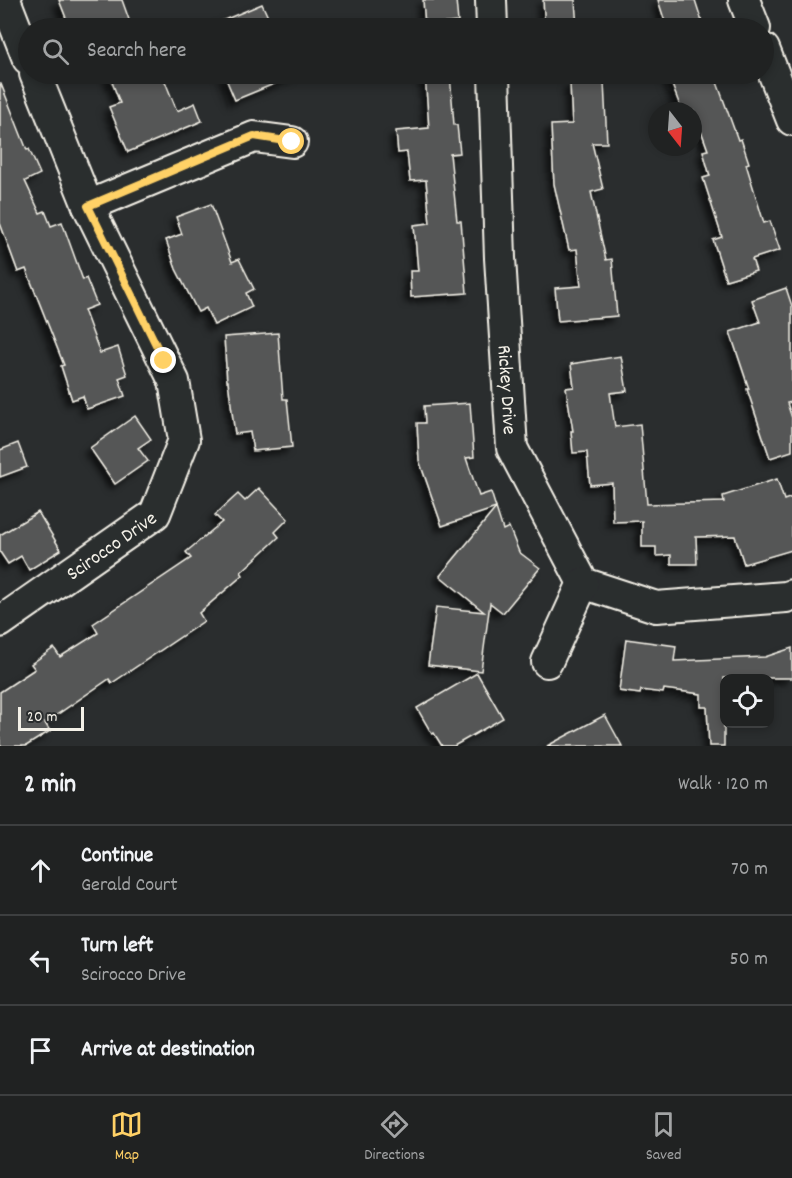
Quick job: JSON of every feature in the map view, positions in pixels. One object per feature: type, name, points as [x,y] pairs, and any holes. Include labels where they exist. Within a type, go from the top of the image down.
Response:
[{"type":"street","points":[[5,0],[18,33]]},
{"type":"street","points":[[491,0],[492,18]]},
{"type":"street","points":[[744,0],[751,18]]},
{"type":"street","points":[[774,74],[792,120]]},
{"type":"street","name":"Scirocco Drive","points":[[0,622],[155,514],[184,440],[174,381],[88,206],[38,84]]},
{"type":"street","name":"Rickey Drive","points":[[494,84],[500,258],[512,448],[583,583]]},
{"type":"street","points":[[88,206],[254,136],[292,142]]},
{"type":"street","points":[[548,662],[583,583],[656,608],[792,595]]},
{"type":"building","points":[[59,0],[122,0],[128,18],[66,18]]},
{"type":"building","points":[[423,0],[456,0],[458,18],[424,18]]},
{"type":"building","points":[[543,0],[575,0],[576,18],[544,18]]},
{"type":"building","points":[[658,0],[695,0],[701,18],[664,18]]},
{"type":"building","points":[[262,4],[268,18],[229,18]]},
{"type":"building","points":[[0,84],[27,150],[29,149],[40,174],[25,181],[40,213],[45,211],[51,226],[62,222],[83,280],[86,278],[97,305],[84,310],[100,353],[118,347],[127,375],[119,378],[125,396],[87,409],[83,396],[72,400],[61,366],[64,365],[26,269],[18,272],[0,223]]},
{"type":"building","points":[[113,84],[166,84],[177,111],[195,103],[202,121],[128,152],[109,107],[120,103]]},
{"type":"building","points":[[228,84],[274,84],[235,100]]},
{"type":"building","points":[[426,84],[451,84],[454,125],[457,125],[460,153],[450,154],[457,221],[461,221],[467,293],[411,297],[410,271],[418,271],[414,225],[430,223],[426,180],[410,181],[407,152],[398,153],[396,131],[429,128]]},
{"type":"building","points":[[570,84],[604,84],[607,143],[592,143],[603,189],[591,192],[606,260],[612,259],[617,316],[558,321],[555,288],[581,286],[577,249],[569,250],[554,184],[551,125],[572,124]]},
{"type":"building","points":[[672,84],[718,84],[738,140],[741,139],[764,223],[770,221],[780,250],[752,259],[756,271],[726,280],[713,240],[722,237],[703,178],[710,176],[703,151],[708,150],[702,133],[702,102],[679,102]]},
{"type":"building","points":[[211,204],[232,262],[239,259],[254,289],[246,293],[252,307],[214,325],[206,308],[198,312],[176,269],[166,240],[182,234],[176,217]]},
{"type":"building","points":[[786,288],[792,306],[792,402],[787,403],[792,418],[792,451],[770,458],[730,332],[760,322],[752,300]]},
{"type":"building","points":[[278,333],[283,399],[287,399],[292,447],[253,451],[250,432],[235,434],[227,381],[224,337]]},
{"type":"building","points":[[621,356],[627,391],[610,393],[615,427],[640,424],[647,504],[724,502],[723,496],[777,479],[784,500],[792,497],[792,550],[744,564],[735,536],[696,537],[697,564],[671,564],[671,555],[656,556],[656,547],[642,547],[642,521],[613,522],[612,483],[590,485],[587,452],[573,453],[571,431],[573,431],[566,388],[574,387],[571,364]]},
{"type":"building","points":[[470,403],[474,457],[466,458],[479,496],[491,492],[496,508],[442,526],[419,460],[417,423],[425,423],[424,406]]},
{"type":"building","points":[[135,416],[151,439],[138,448],[148,461],[115,484],[90,448]]},
{"type":"building","points":[[18,443],[27,467],[0,477],[0,450]]},
{"type":"building","points":[[259,488],[288,519],[275,532],[279,537],[241,572],[243,575],[199,613],[204,621],[112,683],[109,679],[45,723],[50,731],[26,746],[0,746],[0,692],[35,669],[31,664],[54,648],[60,657],[98,633],[93,624],[191,558],[186,552],[222,522],[215,515],[238,494],[245,501]]},
{"type":"building","points":[[496,508],[503,530],[509,527],[519,552],[540,568],[503,613],[490,603],[481,671],[428,665],[436,607],[484,612],[440,576]]},
{"type":"building","points":[[38,512],[61,550],[29,570],[21,556],[8,564],[0,552],[0,535]]},
{"type":"building","points":[[626,639],[676,646],[674,661],[765,657],[792,648],[792,678],[774,678],[774,674],[720,674],[720,728],[724,728],[724,746],[709,746],[707,707],[701,707],[701,694],[664,689],[663,693],[641,690],[640,694],[619,691]]},
{"type":"building","points":[[477,673],[503,718],[454,746],[442,746],[417,708]]},
{"type":"building","points":[[605,715],[622,746],[547,746]]},
{"type":"route","points":[[164,361],[88,206],[254,136],[292,142]]}]
